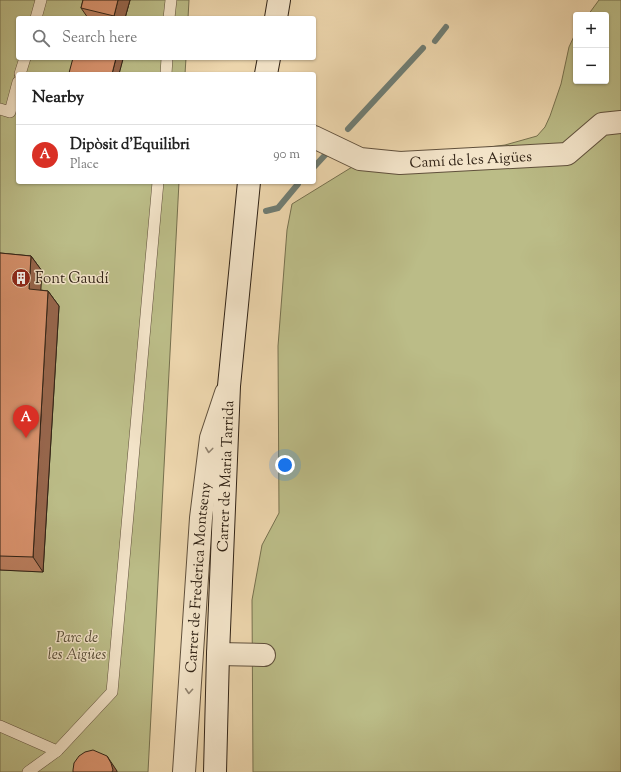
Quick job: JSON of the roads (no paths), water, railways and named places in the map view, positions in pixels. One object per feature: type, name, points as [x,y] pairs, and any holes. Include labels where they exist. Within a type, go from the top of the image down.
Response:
[{"type":"street","points":[[276,16],[280,0]]},
{"type":"street","points":[[266,72],[269,60]]},
{"type":"street","name":"Camí de les Aigües","points":[[316,138],[360,160],[400,164],[567,154],[602,124],[621,122]]},
{"type":"street","name":"Carrer de Maria Tarrida","points":[[215,772],[218,654],[229,386],[249,184]]},
{"type":"street","name":"Carrer de Frederica Montseny","points":[[184,772],[202,511],[211,438],[229,386]]},
{"type":"street","points":[[218,654],[264,655]]},
{"type":"lane","points":[[37,16],[41,0]]},
{"type":"lane","points":[[170,16],[171,0]]},
{"type":"lane","points":[[21,72],[24,60]]},
{"type":"lane","points":[[166,72],[167,60]]},
{"type":"lane","points":[[9,112],[16,89]]},
{"type":"lane","points":[[28,772],[57,751],[112,692],[158,184]]},
{"type":"lane","points":[[0,726],[57,751]]},
{"type":"waterway","points":[[435,41],[446,27]]},
{"type":"waterway","points":[[348,129],[423,48]]},
{"type":"waterway","points":[[316,165],[326,154]]},
{"type":"waterway","points":[[266,211],[278,208],[298,184]]},
{"type":"place","name":"Font Gaudí","points":[[21,278]]},
{"type":"place","name":"Dipòsit d'Equilibri","points":[[26,438]]},
{"type":"park label","name":"Parc de les Aigües","points":[[77,646]]}]
